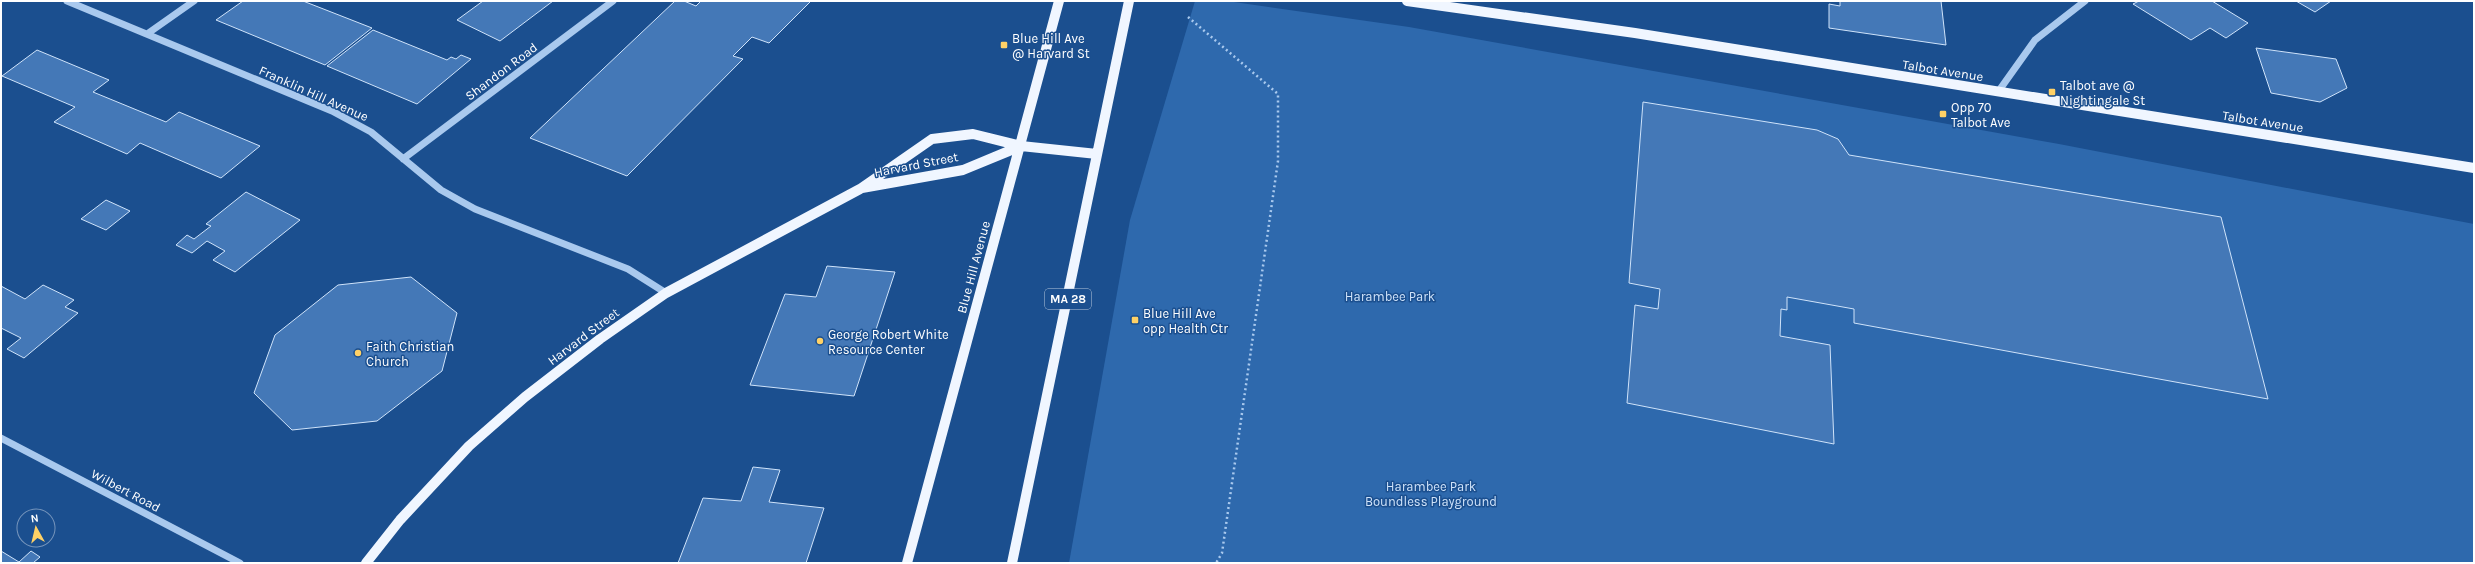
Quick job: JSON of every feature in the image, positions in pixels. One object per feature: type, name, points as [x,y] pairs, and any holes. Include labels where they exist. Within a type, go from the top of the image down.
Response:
[{"type":"main road","name":"Blue Hill Avenue","points":[[907,563],[1059,1]]},
{"type":"main road","name":"MA 28","points":[[1012,563],[1129,1]]},
{"type":"main road","name":"Talbot Avenue","points":[[1407,1],[1635,33],[2474,168]]},
{"type":"main road","name":"Harvard Street","points":[[366,563],[400,520],[469,446],[525,397],[600,339],[666,294],[860,189],[932,139],[973,134],[1020,146],[1097,154]]},
{"type":"main road","name":"Harvard Street","points":[[860,189],[963,170],[1020,146]]},
{"type":"street","name":"Franklin Hill Avenue","points":[[67,1],[332,111],[371,132],[441,190],[475,209],[628,269],[666,294]]},
{"type":"street","points":[[147,34],[194,1]]},
{"type":"street","name":"Shandon Road","points":[[403,159],[613,1]]},
{"type":"street","points":[[1998,92],[2035,40],[2085,1]]},
{"type":"street","name":"Wilbert Road","points":[[1,438],[240,563]]},
{"type":"path","points":[[1188,17],[1278,94],[1278,161],[1222,553],[1216,563]]},
{"type":"green space","name":"Harambee Park","points":[[1195,1],[1227,1],[1409,27],[2059,144],[2474,224],[2474,563],[1069,563],[1130,220]]},
{"type":"building","points":[[243,1],[303,1],[372,28],[325,65],[216,20]]},
{"type":"building","points":[[483,1],[553,1],[500,41],[457,20]]},
{"type":"building","points":[[675,1],[684,1],[696,6],[701,1],[811,1],[769,43],[752,37],[733,56],[743,59],[627,176],[530,138]]},
{"type":"building","points":[[1840,1],[1941,1],[1946,45],[1829,28],[1829,4],[1840,6]]},
{"type":"building","points":[[2139,1],[2212,1],[2248,23],[2226,38],[2210,28],[2191,40],[2133,4]]},
{"type":"building","points":[[2296,1],[2331,1],[2315,12]]},
{"type":"building","points":[[373,30],[447,60],[451,57],[456,59],[461,55],[471,59],[417,104],[327,66]]},
{"type":"building","points":[[2256,48],[2336,59],[2347,88],[2320,102],[2271,93]]},
{"type":"building","points":[[37,50],[109,80],[93,92],[166,122],[179,112],[260,146],[221,178],[140,143],[127,154],[54,122],[75,107],[2,76]]},
{"type":"building","points":[[1643,102],[1817,130],[1838,139],[1849,155],[2221,217],[2268,399],[1854,323],[1854,309],[1787,297],[1787,310],[1781,309],[1780,336],[1830,345],[1834,444],[1627,403],[1635,305],[1658,309],[1660,289],[1629,283]]},
{"type":"building","points":[[246,192],[300,220],[235,272],[213,260],[225,251],[207,241],[192,253],[176,245],[187,235],[194,239],[211,226],[206,224]]},
{"type":"building","points":[[106,200],[130,211],[106,230],[81,219]]},
{"type":"building","name":"George Robert White Resource Center","points":[[827,266],[895,272],[854,396],[750,385],[785,294],[816,297]]},
{"type":"building","name":"Faith Christian Church","points":[[411,277],[457,313],[442,371],[377,421],[292,430],[254,393],[275,335],[338,285]]},
{"type":"building","points":[[43,285],[74,300],[65,307],[78,313],[24,358],[7,349],[21,338],[1,328],[1,286],[25,299]]},
{"type":"building","points":[[753,467],[780,470],[769,502],[824,508],[806,563],[678,563],[703,498],[741,501]]},
{"type":"building","points":[[1,551],[19,562],[31,551],[40,557],[33,563],[1,563]]},
{"type":"place","name":"Blue Hill Ave @ Harvard St","points":[[1004,45]]},
{"type":"place","name":"Talbot ave @ Nightingale St","points":[[2052,92]]},
{"type":"place","name":"Opp 70 Talbot Ave","points":[[1943,114]]},
{"type":"place","name":"Blue Hill Ave opp Health Ctr","points":[[1135,320]]},
{"type":"place","name":"George Robert White Resource Center","points":[[820,341]]},
{"type":"place","name":"Faith Christian Church","points":[[358,353]]},
{"type":"park label","name":"Harambee Park Boundless Playground","points":[[1431,494]]}]
